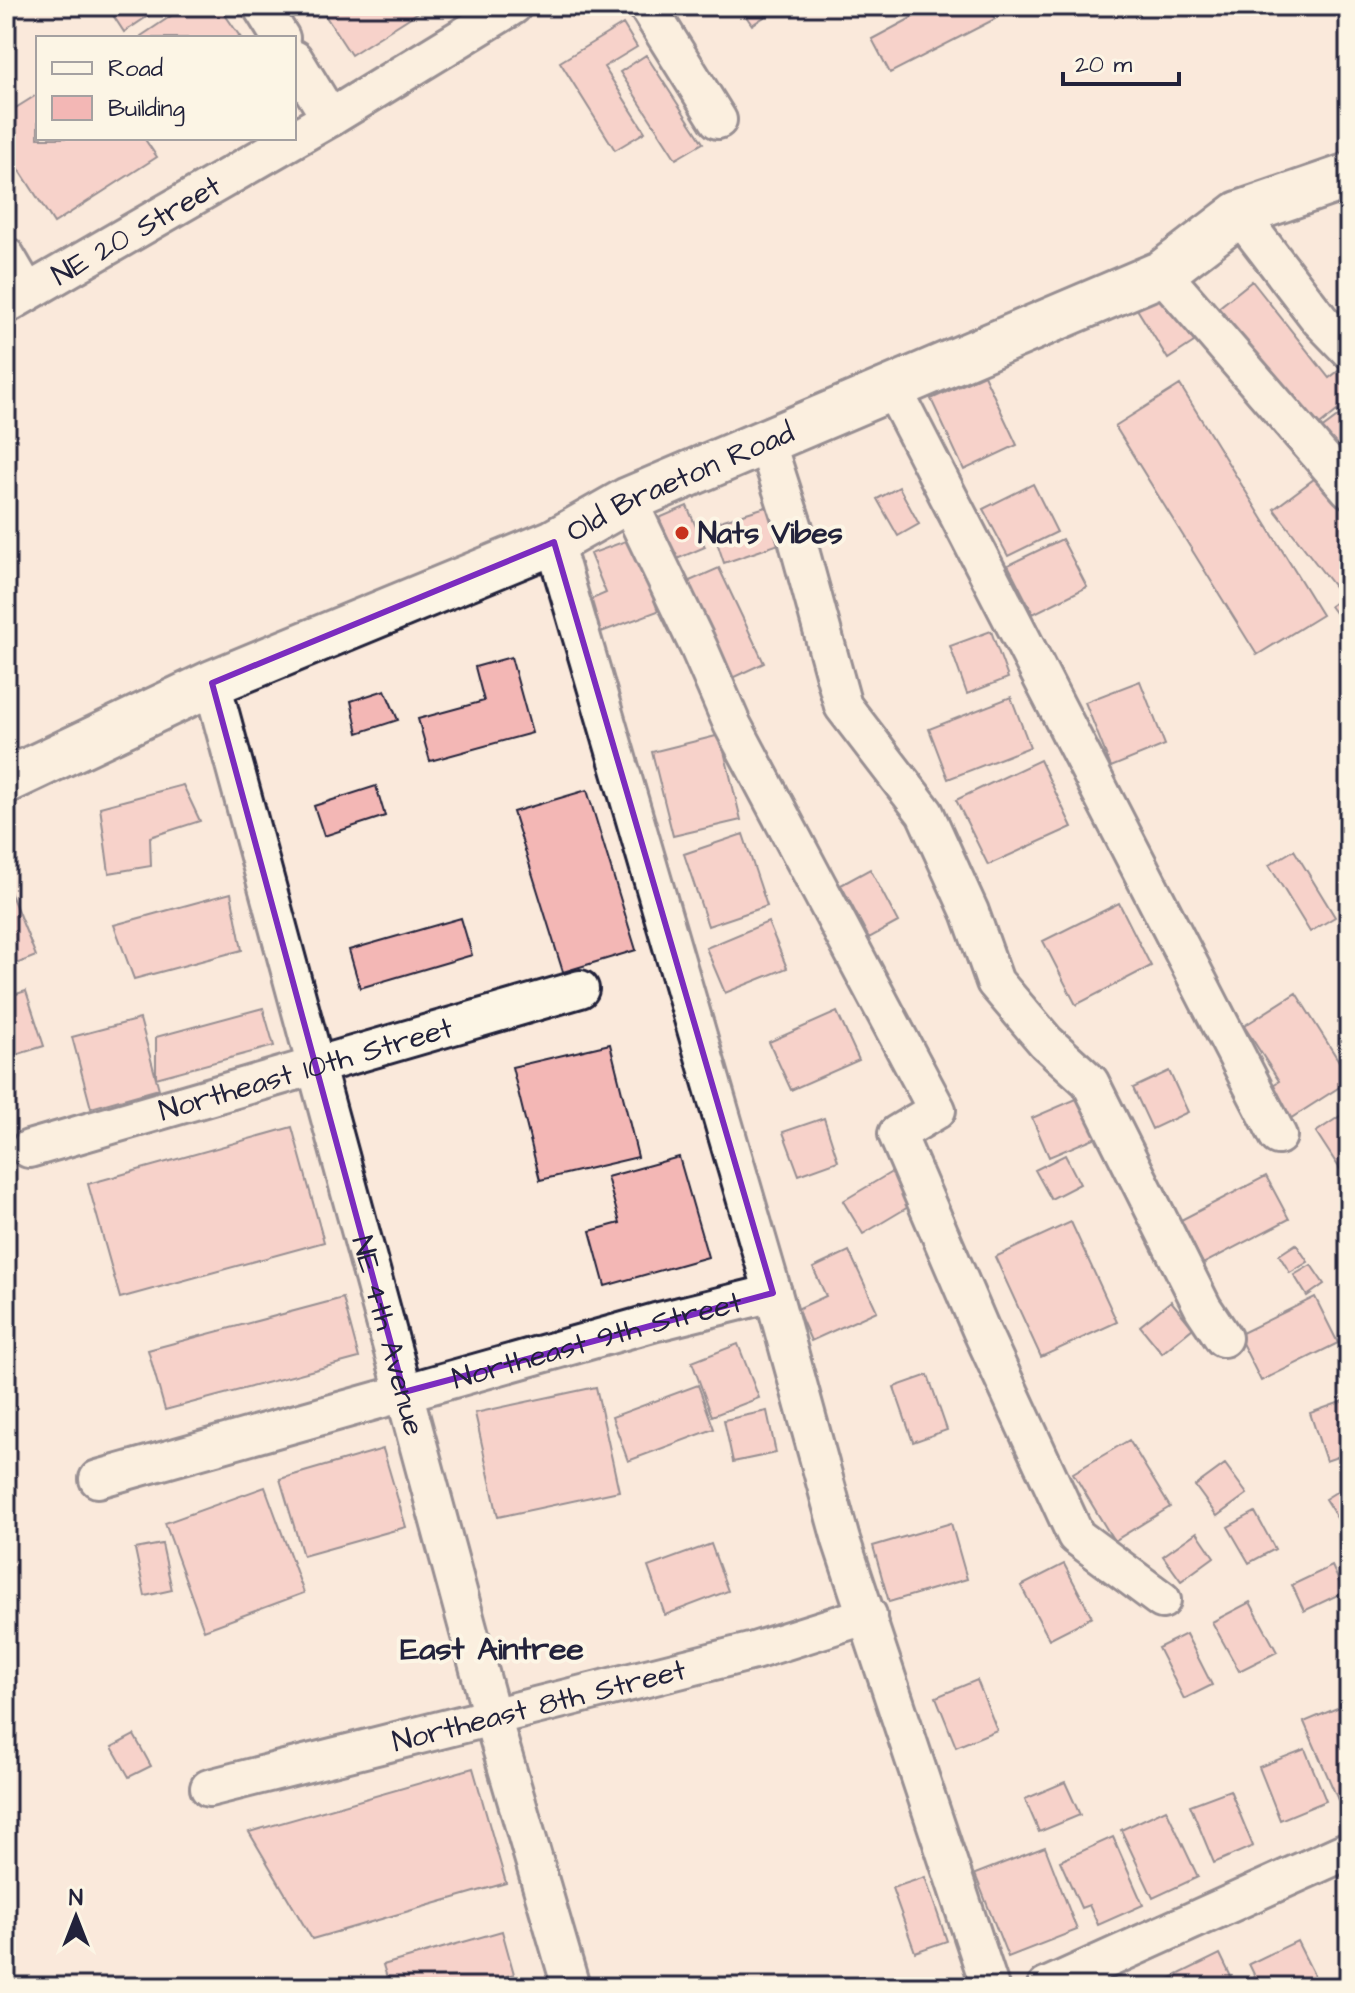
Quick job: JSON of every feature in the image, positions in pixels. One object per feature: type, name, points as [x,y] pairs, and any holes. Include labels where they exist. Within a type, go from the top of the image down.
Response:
[{"type":"street","points":[[261,6],[280,36]]},
{"type":"street","name":"NE 20 Street","points":[[296,138],[513,6]]},
{"type":"street","points":[[647,6],[718,120]]},
{"type":"street","points":[[296,62],[330,118]]},
{"type":"street","name":"NE 20 Street","points":[[17,298],[292,140]]},
{"type":"street","name":"Old Braeton Road","points":[[6,781],[212,683],[554,542],[628,500],[1162,273],[1239,214],[1349,176]]},
{"type":"street","points":[[1239,214],[1320,320],[1349,350]]},
{"type":"street","points":[[6,256],[17,298]]},
{"type":"street","points":[[1162,273],[1349,489]]},
{"type":"street","points":[[892,387],[1278,1136]]},
{"type":"street","points":[[766,441],[794,528],[843,706],[925,813],[970,912],[995,982],[1046,1042],[1090,1082],[1203,1308],[1223,1338]]},
{"type":"street","points":[[628,500],[732,724],[937,1110],[897,1134],[981,1330],[1076,1536],[1162,1600]]},
{"type":"street","points":[[554,542],[773,1293],[841,1540],[990,1987]]},
{"type":"street","name":"NE 4th Avenue","points":[[212,683],[492,1717],[571,1987]]},
{"type":"street","name":"Northeast 10th Street","points":[[29,1149],[580,989]]},
{"type":"street","name":"Northeast 9th Street","points":[[98,1479],[656,1322],[773,1293]]},
{"type":"street","name":"Northeast 8th Street","points":[[209,1788],[754,1651],[868,1615]]},
{"type":"street","points":[[1046,1987],[1349,1850]]},
{"type":"highlighted area","points":[[554,542],[773,1293],[404,1392],[212,683]]},
{"type":"building","points":[[107,6],[163,6],[124,32]]},
{"type":"building","points":[[186,6],[219,6],[240,36],[141,36]]},
{"type":"building","points":[[319,6],[428,6],[351,55]]},
{"type":"building","points":[[739,6],[781,6],[752,25]]},
{"type":"building","points":[[910,6],[989,6],[995,19],[890,73],[872,39],[915,16]]},
{"type":"building","points":[[623,24],[637,47],[604,67],[645,132],[615,150],[560,62]]},
{"type":"building","points":[[646,55],[703,143],[676,159],[620,72]]},
{"type":"building","points":[[36,95],[36,140],[145,140],[157,157],[54,223],[6,149],[6,114]]},
{"type":"building","points":[[1252,281],[1329,378],[1341,369],[1349,379],[1349,482],[1312,436],[1340,415],[1337,411],[1315,429],[1217,309]]},
{"type":"building","points":[[1162,293],[1194,342],[1168,359],[1137,309]]},
{"type":"building","points":[[984,375],[1017,445],[964,470],[931,399]]},
{"type":"building","points":[[1180,385],[1322,615],[1257,655],[1115,426]]},
{"type":"building","points":[[1322,473],[1349,509],[1347,629],[1330,606],[1342,597],[1274,509]]},
{"type":"building","points":[[1033,484],[1057,532],[1008,556],[983,509]]},
{"type":"building","points":[[899,487],[919,524],[898,536],[877,499]]},
{"type":"building","points":[[772,505],[785,542],[724,563],[711,524]]},
{"type":"building","name":"Nats Vibes","points":[[687,506],[705,547],[677,559],[659,518]]},
{"type":"building","points":[[631,539],[658,611],[596,634],[585,602],[606,593],[590,554]]},
{"type":"building","points":[[1062,539],[1087,587],[1033,614],[1008,565]]},
{"type":"building","points":[[719,568],[764,663],[730,679],[685,583]]},
{"type":"building","points":[[991,631],[1008,678],[967,694],[950,646]]},
{"type":"building","points":[[511,657],[532,733],[430,761],[418,719],[484,701],[475,667]]},
{"type":"building","points":[[1140,681],[1165,745],[1111,767],[1085,702]]},
{"type":"building","points":[[385,690],[398,720],[358,733],[351,701]]},
{"type":"building","points":[[1011,697],[1030,747],[948,779],[929,729]]},
{"type":"building","points":[[720,735],[741,820],[673,836],[652,752]]},
{"type":"building","points":[[1040,760],[1072,827],[988,865],[956,800]]},
{"type":"building","points":[[183,785],[200,821],[150,837],[151,866],[109,873],[100,807]]},
{"type":"building","points":[[376,786],[385,816],[324,836],[314,806]]},
{"type":"building","points":[[587,790],[636,950],[563,972],[513,812]]},
{"type":"building","points":[[743,834],[767,906],[708,926],[684,854]]},
{"type":"building","points":[[1294,850],[1335,917],[1310,932],[1269,865]]},
{"type":"building","points":[[870,869],[898,922],[869,938],[841,885]]},
{"type":"building","points":[[6,882],[36,956],[6,968]]},
{"type":"building","points":[[231,893],[242,950],[134,979],[114,925]]},
{"type":"building","points":[[1119,903],[1151,966],[1076,1005],[1043,941]]},
{"type":"building","points":[[461,918],[472,955],[360,988],[349,950]]},
{"type":"building","points":[[768,922],[787,968],[725,993],[706,948]]},
{"type":"building","points":[[26,991],[44,1046],[6,1058],[6,997]]},
{"type":"building","points":[[1296,993],[1349,1081],[1285,1122],[1265,1090],[1279,1081],[1244,1026]]},
{"type":"building","points":[[263,1008],[274,1046],[156,1078],[156,1037]]},
{"type":"building","points":[[837,1012],[859,1060],[791,1090],[769,1042]]},
{"type":"building","points":[[140,1019],[159,1089],[91,1108],[72,1037]]},
{"type":"building","points":[[610,1044],[638,1157],[540,1180],[512,1067]]},
{"type":"building","points":[[1169,1071],[1188,1112],[1152,1129],[1133,1088]]},
{"type":"building","points":[[1081,1097],[1099,1136],[1049,1157],[1032,1118]]},
{"type":"building","points":[[1349,1110],[1349,1164],[1340,1169],[1316,1132]]},
{"type":"building","points":[[824,1118],[838,1161],[799,1175],[783,1132]]},
{"type":"building","points":[[292,1127],[324,1242],[120,1298],[88,1184]]},
{"type":"building","points":[[1065,1155],[1080,1184],[1051,1199],[1035,1170]]},
{"type":"building","points":[[679,1157],[708,1257],[605,1286],[590,1231],[620,1223],[607,1177]]},
{"type":"building","points":[[895,1170],[915,1203],[863,1234],[843,1201]]},
{"type":"building","points":[[1266,1176],[1289,1219],[1203,1264],[1181,1220]]},
{"type":"building","points":[[1071,1222],[1117,1322],[1041,1357],[995,1257]]},
{"type":"building","points":[[1296,1244],[1308,1262],[1290,1273],[1279,1255]]},
{"type":"building","points":[[849,1251],[877,1311],[811,1341],[797,1309],[826,1296],[813,1268]]},
{"type":"building","points":[[1311,1265],[1324,1284],[1307,1296],[1294,1275]]},
{"type":"building","points":[[1315,1297],[1338,1343],[1261,1381],[1238,1335]]},
{"type":"building","points":[[343,1298],[359,1358],[165,1410],[148,1350]]},
{"type":"building","points":[[1171,1301],[1193,1328],[1162,1353],[1140,1326]]},
{"type":"building","points":[[738,1344],[759,1398],[712,1416],[692,1362]]},
{"type":"building","points":[[928,1375],[947,1430],[913,1442],[894,1387]]},
{"type":"building","points":[[698,1385],[714,1429],[628,1461],[612,1417]]},
{"type":"building","points":[[596,1387],[619,1491],[498,1517],[475,1413]]},
{"type":"building","points":[[1349,1399],[1349,1453],[1326,1461],[1310,1413]]},
{"type":"building","points":[[767,1411],[776,1453],[733,1462],[724,1420]]},
{"type":"building","points":[[1129,1440],[1170,1507],[1114,1541],[1073,1473]]},
{"type":"building","points":[[383,1449],[406,1527],[303,1556],[280,1479]]},
{"type":"building","points":[[1225,1464],[1247,1494],[1217,1516],[1195,1486]]},
{"type":"building","points":[[1349,1484],[1349,1511],[1337,1518],[1325,1499]]},
{"type":"building","points":[[265,1487],[304,1593],[204,1630],[165,1523]]},
{"type":"building","points":[[1255,1512],[1275,1549],[1249,1563],[1228,1527]]},
{"type":"building","points":[[951,1523],[967,1579],[889,1602],[873,1546]]},
{"type":"building","points":[[1197,1532],[1214,1557],[1181,1581],[1163,1556]]},
{"type":"building","points":[[162,1544],[172,1590],[145,1596],[135,1549]]},
{"type":"building","points":[[711,1544],[728,1591],[665,1615],[648,1567]]},
{"type":"building","points":[[1064,1564],[1092,1617],[1049,1639],[1021,1586]]},
{"type":"building","points":[[1332,1566],[1344,1592],[1304,1611],[1292,1585]]},
{"type":"building","points":[[1250,1602],[1277,1652],[1239,1671],[1212,1622]]},
{"type":"building","points":[[1186,1634],[1212,1685],[1184,1699],[1158,1648]]},
{"type":"building","points":[[977,1680],[997,1730],[956,1747],[936,1697]]},
{"type":"building","points":[[1349,1703],[1349,1795],[1338,1800],[1304,1722]]},
{"type":"building","points":[[134,1735],[151,1766],[129,1777],[112,1747]]},
{"type":"building","points":[[1305,1749],[1326,1801],[1280,1820],[1259,1767]]},
{"type":"building","points":[[473,1768],[506,1883],[312,1939],[249,1832]]},
{"type":"building","points":[[1065,1782],[1080,1815],[1039,1832],[1025,1799]]},
{"type":"building","points":[[1230,1790],[1253,1846],[1214,1863],[1190,1805]]},
{"type":"building","points":[[1166,1809],[1198,1877],[1153,1898],[1121,1830]]},
{"type":"building","points":[[1113,1837],[1143,1905],[1098,1925],[1089,1905],[1081,1908],[1060,1861]]},
{"type":"building","points":[[1045,1847],[1077,1930],[1008,1957],[975,1874]]},
{"type":"building","points":[[925,1877],[947,1941],[915,1952],[892,1888]]},
{"type":"building","points":[[502,1931],[514,1974],[469,1987],[390,1987],[383,1965]]},
{"type":"building","points":[[1297,1941],[1320,1987],[1260,1987],[1249,1964]]},
{"type":"building","points":[[1220,1954],[1236,1987],[1171,1987],[1167,1980]]},
{"type":"place","name":"Nats Vibes","points":[[682,533]]},
{"type":"district","name":"East Aintree","points":[[492,1648]]}]
